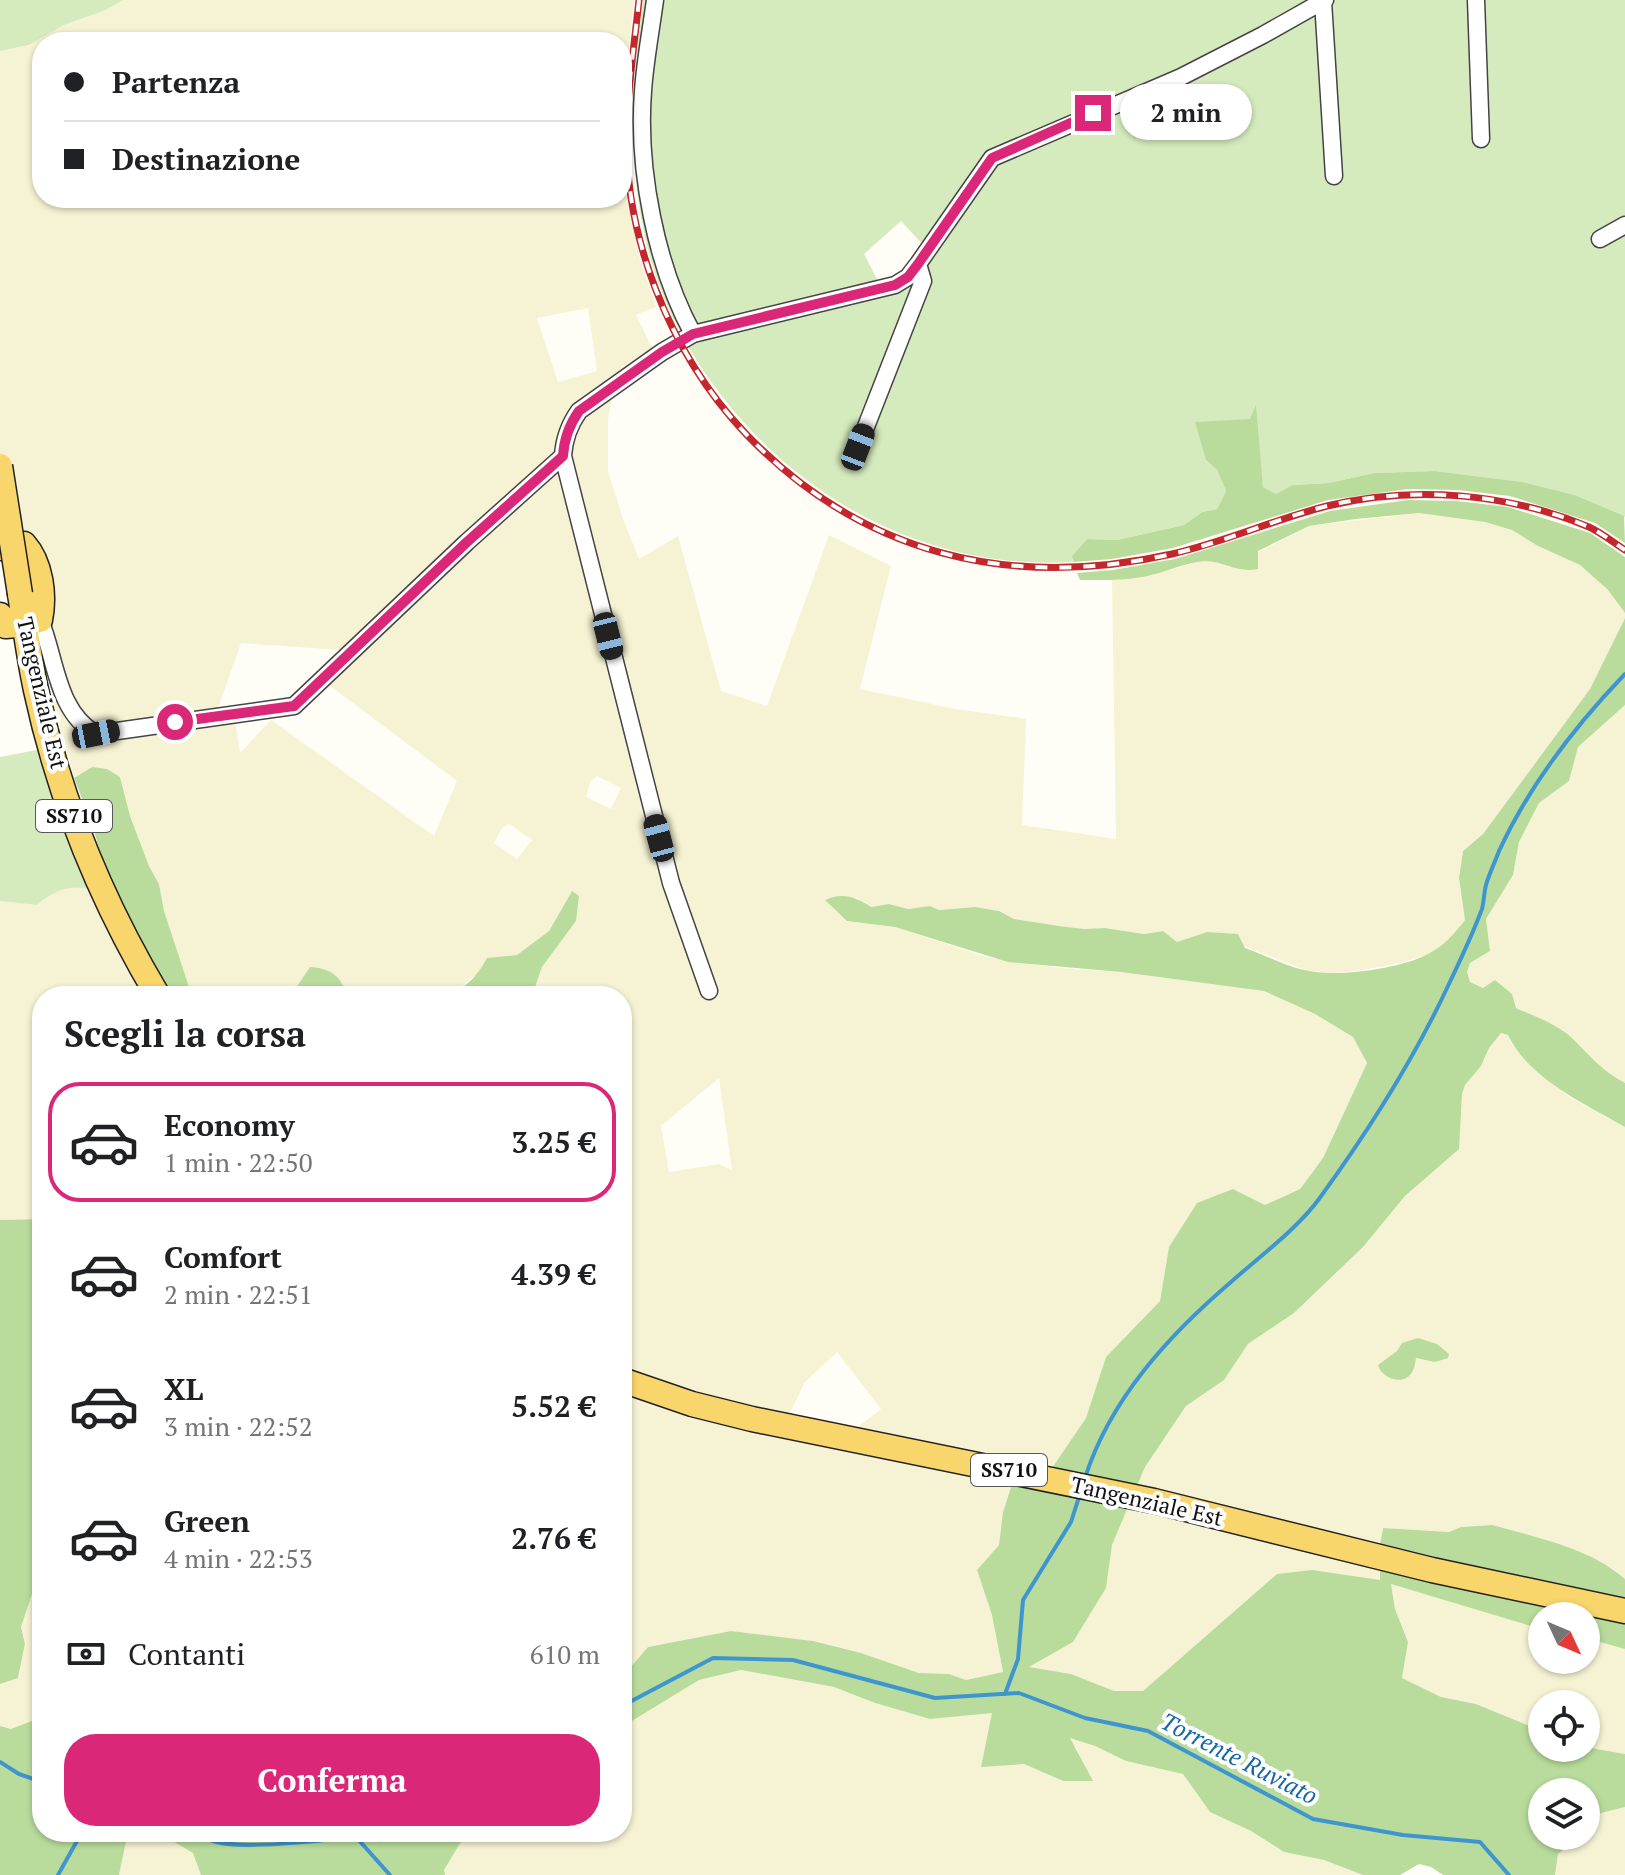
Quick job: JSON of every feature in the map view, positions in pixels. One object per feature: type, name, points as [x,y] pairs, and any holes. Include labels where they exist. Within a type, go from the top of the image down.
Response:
[{"type":"main road","name":"Tangenziale Est","points":[[0,466],[20,594],[14,623],[65,792],[103,893],[153,986]]},
{"type":"main road","points":[[0,548],[24,544],[31,552],[40,580],[43,604],[14,623]]},
{"type":"main road","name":"Tangenziale Est","points":[[632,1383],[692,1404],[1154,1501],[1432,1570],[1625,1611]]},
{"type":"street","points":[[655,0],[643,91],[643,137],[649,200],[674,298],[693,334]]},
{"type":"street","points":[[709,991],[667,870],[563,456],[563,445],[571,421],[579,411],[662,352],[693,334],[895,285],[908,277],[918,264],[992,158],[1181,77],[1324,0],[1334,176]]},
{"type":"street","points":[[1476,0],[1481,139]]},
{"type":"street","points":[[1600,239],[1625,225]]},
{"type":"street","points":[[858,447],[923,281],[918,264]]},
{"type":"street","points":[[14,623],[84,728],[96,734],[294,706],[563,456]]},
{"type":"shaded area","points":[[123,0],[634,0],[631,32],[52,32],[106,10]]},
{"type":"shaded area","points":[[32,43],[32,208],[629,208],[640,260],[656,307],[636,315],[654,352],[615,376],[608,420],[608,471],[639,559],[678,536],[721,691],[767,706],[829,535],[891,566],[860,689],[956,709],[1026,719],[1022,825],[1116,839],[1112,580],[1141,578],[1197,562],[1221,561],[1230,567],[1309,526],[1419,513],[1485,522],[1512,530],[1580,565],[1608,590],[1625,613],[1590,689],[1483,834],[1463,851],[1459,878],[1465,920],[1451,939],[1427,955],[1357,971],[1308,971],[1207,932],[1177,942],[1163,931],[1144,934],[1059,926],[1014,919],[999,911],[975,907],[908,909],[889,904],[871,907],[856,897],[847,921],[895,927],[986,957],[1264,991],[1315,1014],[1353,1037],[1367,1063],[1323,1158],[1300,1189],[1265,1205],[1233,1189],[1169,1247],[1160,1301],[1106,1357],[1086,1418],[1052,1468],[854,1430],[881,1409],[837,1352],[805,1382],[788,1417],[693,1395],[632,1371],[632,986],[535,986],[542,967],[576,921],[571,892],[549,931],[517,955],[487,958],[477,974],[462,986],[189,986],[164,911],[159,884],[130,816],[120,777],[92,767],[74,778],[54,707],[39,635],[54,621],[35,542],[0,540],[0,51]],"holes":[[[588,308],[597,371],[558,382],[537,318]],[[241,643],[340,650],[326,683],[457,781],[434,836],[271,720],[240,753],[233,708],[218,708]],[[597,776],[621,788],[611,809],[586,797],[590,782]],[[509,824],[532,840],[517,859],[494,843],[502,828]],[[719,1078],[732,1170],[719,1164],[669,1172],[661,1126]]]},
{"type":"shaded area","points":[[1625,705],[1625,1083],[1611,1076],[1569,1036],[1470,982],[1467,972],[1470,963],[1490,951],[1486,919],[1513,875],[1519,842],[1539,803],[1569,781],[1578,747]]},
{"type":"shaded area","points":[[74,886],[89,889],[142,986],[32,986],[32,1219],[0,1220],[0,901],[37,905],[59,889]]},
{"type":"shaded area","points":[[1501,1033],[1508,1035],[1512,1044],[1530,1063],[1569,1097],[1625,1127],[1625,1579],[1615,1570],[1554,1542],[1494,1525],[1461,1527],[1449,1532],[1383,1528],[1379,1550],[1380,1580],[1277,1574],[1143,1691],[1114,1691],[1071,1674],[1028,1667],[1073,1642],[1106,1588],[1112,1545],[1145,1467],[1186,1406],[1224,1380],[1248,1344],[1294,1313],[1363,1247],[1405,1196],[1458,1149],[1465,1085]]},
{"type":"shaded area","points":[[632,1396],[752,1433],[1012,1484],[1003,1512],[999,1545],[977,1570],[992,1615],[1003,1672],[966,1680],[949,1674],[919,1673],[813,1641],[731,1631],[648,1647],[632,1665]]},
{"type":"shaded area","points":[[1391,1584],[1528,1624],[1528,1674],[1600,1674],[1600,1642],[1625,1649],[1625,1754],[1600,1750],[1600,1690],[1528,1690],[1528,1725],[1476,1704],[1441,1697],[1402,1678],[1408,1642],[1395,1609]]},
{"type":"shaded area","points":[[32,1594],[32,1721],[11,1729],[0,1726],[0,1684],[19,1677],[25,1644],[21,1627]]},
{"type":"shaded area","points":[[741,1670],[834,1687],[930,1719],[993,1712],[981,1766],[1024,1764],[1063,1781],[1079,1752],[1068,1737],[1126,1761],[1183,1774],[1210,1812],[1251,1831],[1284,1852],[1324,1860],[1363,1875],[445,1875],[444,1870],[461,1842],[632,1842],[632,1721],[699,1680]]},
{"type":"shaded area","points":[[1625,1807],[1625,1875],[1555,1875],[1558,1854],[1563,1850],[1600,1850],[1600,1813]]},
{"type":"shaded area","points":[[126,1842],[174,1842],[193,1853],[201,1875],[119,1875]]},
{"type":"green space","points":[[0,0],[123,0],[52,32],[32,32],[32,43],[29,45],[0,51]]},
{"type":"green space","points":[[643,0],[1311,0],[1179,70],[996,148],[925,247],[901,221],[864,254],[880,285],[681,332],[668,308],[652,264],[638,198],[634,100]]},
{"type":"green space","points":[[1329,0],[1625,0],[1625,517],[1575,495],[1523,482],[1435,471],[1374,473],[1329,483],[1292,485],[1276,494],[1263,487],[1259,450],[1251,419],[1206,460],[1217,470],[1226,491],[1217,509],[1202,512],[1184,525],[1117,540],[1087,539],[1072,556],[1074,562],[1014,561],[956,551],[900,533],[848,508],[800,475],[757,436],[718,391],[685,341],[899,286],[994,160]]},
{"type":"green space","points":[[1256,405],[1263,487],[1276,494],[1292,485],[1329,483],[1374,473],[1435,471],[1523,482],[1575,495],[1624,516],[1625,543],[1595,523],[1510,496],[1458,490],[1408,489],[1328,500],[1173,548],[1074,562],[1072,556],[1087,539],[1117,540],[1184,525],[1202,512],[1217,509],[1226,491],[1217,470],[1206,460],[1195,422],[1250,419]]},
{"type":"green space","points":[[1408,500],[1457,501],[1508,507],[1590,533],[1625,557],[1625,613],[1608,590],[1580,565],[1512,530],[1485,522],[1419,513],[1309,526],[1258,551],[1258,569],[1242,569],[1206,561],[1127,579],[1080,580],[1077,573],[1175,559],[1330,511]]},
{"type":"green space","points":[[1625,618],[1625,705],[1578,747],[1569,781],[1539,803],[1519,842],[1513,875],[1486,919],[1490,951],[1470,963],[1467,972],[1470,982],[1483,988],[1495,980],[1512,994],[1516,1008],[1566,1033],[1603,1068],[1625,1083],[1625,1127],[1559,1089],[1530,1065],[1508,1035],[1501,1033],[1465,1085],[1459,1149],[1405,1196],[1363,1247],[1294,1313],[1248,1344],[1224,1380],[1186,1406],[1145,1467],[1112,1545],[1106,1588],[1073,1642],[1029,1667],[1071,1674],[1114,1691],[1143,1691],[1277,1574],[1312,1570],[1380,1580],[1380,1565],[1548,1602],[1528,1602],[1528,1625],[1391,1584],[1395,1609],[1408,1642],[1402,1678],[1441,1697],[1476,1704],[1528,1725],[1528,1762],[1600,1762],[1600,1750],[1625,1754],[1625,1807],[1600,1814],[1600,1778],[1528,1778],[1528,1850],[1563,1850],[1558,1854],[1555,1875],[1443,1875],[1419,1864],[1400,1875],[1363,1875],[1324,1860],[1284,1852],[1251,1831],[1210,1812],[1183,1774],[1126,1761],[1070,1738],[1093,1781],[1063,1781],[1024,1764],[981,1767],[992,1713],[930,1719],[834,1687],[741,1670],[699,1680],[632,1721],[632,1665],[648,1647],[731,1631],[813,1641],[919,1673],[949,1674],[966,1680],[1003,1672],[992,1615],[977,1570],[999,1545],[1003,1512],[1012,1484],[1052,1468],[1086,1418],[1106,1357],[1160,1301],[1169,1247],[1197,1203],[1233,1189],[1265,1205],[1300,1189],[1323,1158],[1367,1063],[1353,1037],[1315,1014],[1264,991],[1121,972],[1008,962],[895,927],[847,921],[825,900],[843,896],[871,907],[889,904],[908,909],[975,907],[999,911],[1014,919],[1059,926],[1144,934],[1163,931],[1177,942],[1207,932],[1238,934],[1245,948],[1304,970],[1333,973],[1367,971],[1416,959],[1434,951],[1453,935],[1465,920],[1459,878],[1463,851],[1483,834],[1590,689]]},
{"type":"green space","points":[[42,749],[89,889],[61,890],[37,905],[0,901],[0,757]]},
{"type":"green space","points":[[92,767],[107,769],[120,777],[130,816],[159,884],[164,911],[189,986],[165,986],[107,877],[93,827],[74,778]]},
{"type":"green space","points":[[572,891],[579,896],[576,921],[542,967],[535,986],[463,986],[473,979],[487,958],[517,955],[549,931]]},
{"type":"green space","points":[[310,967],[334,974],[343,986],[298,986]]},
{"type":"green space","points":[[32,1219],[32,1594],[21,1627],[25,1644],[18,1678],[0,1684],[0,1220]]},
{"type":"green space","points":[[1418,1338],[1437,1344],[1449,1354],[1448,1358],[1435,1362],[1416,1358],[1413,1370],[1404,1379],[1393,1379],[1383,1374],[1378,1365],[1397,1351],[1402,1343]]},
{"type":"green space","points":[[1493,1525],[1563,1545],[1612,1569],[1625,1579],[1625,1603],[1379,1550],[1383,1528],[1449,1532],[1461,1527]]},
{"type":"green space","points":[[1600,1613],[1625,1619],[1625,1649],[1600,1642]]},
{"type":"green space","points":[[32,1721],[32,1842],[126,1842],[119,1875],[0,1875],[0,1726],[11,1729]]},
{"type":"green space","points":[[174,1842],[461,1842],[444,1870],[445,1875],[201,1875],[193,1853]]},
{"type":"waterway","points":[[1085,1478],[1110,1422],[1144,1370],[1208,1302],[1300,1221],[1354,1148],[1388,1096],[1434,1014],[1482,909],[1487,881],[1499,851],[1524,803],[1588,714],[1625,674]]},
{"type":"waterway","points":[[1005,1694],[1018,1659],[1023,1600],[1071,1522],[1080,1494]]},
{"type":"waterway","name":"Torrente Ruviato","points":[[632,1701],[713,1658],[793,1660],[935,1698],[1019,1693],[1085,1718],[1148,1731],[1313,1819],[1403,1835],[1480,1842],[1509,1875]]},
{"type":"waterway","name":"Torrente Ruviato","points":[[0,1762],[32,1779]]},
{"type":"waterway","points":[[58,1875],[76,1842]]},
{"type":"waterway","name":"Torrente Ruviato","points":[[218,1842],[247,1845],[302,1842]]},
{"type":"waterway","points":[[360,1842],[390,1875]]},
{"type":"railway","points":[[632,66],[639,0]]},
{"type":"railway","points":[[632,204],[655,288],[673,329],[719,402],[746,434],[791,475],[839,509],[889,535],[942,553],[997,564],[1053,567],[1112,564],[1172,554],[1327,506],[1360,499],[1426,494],[1493,500],[1558,515],[1589,527],[1625,550]]},
{"type":"route","points":[[175,722],[294,706],[563,456],[563,445],[571,421],[579,411],[662,352],[693,334],[895,285],[908,277],[918,264],[992,158],[1093,113]]}]
